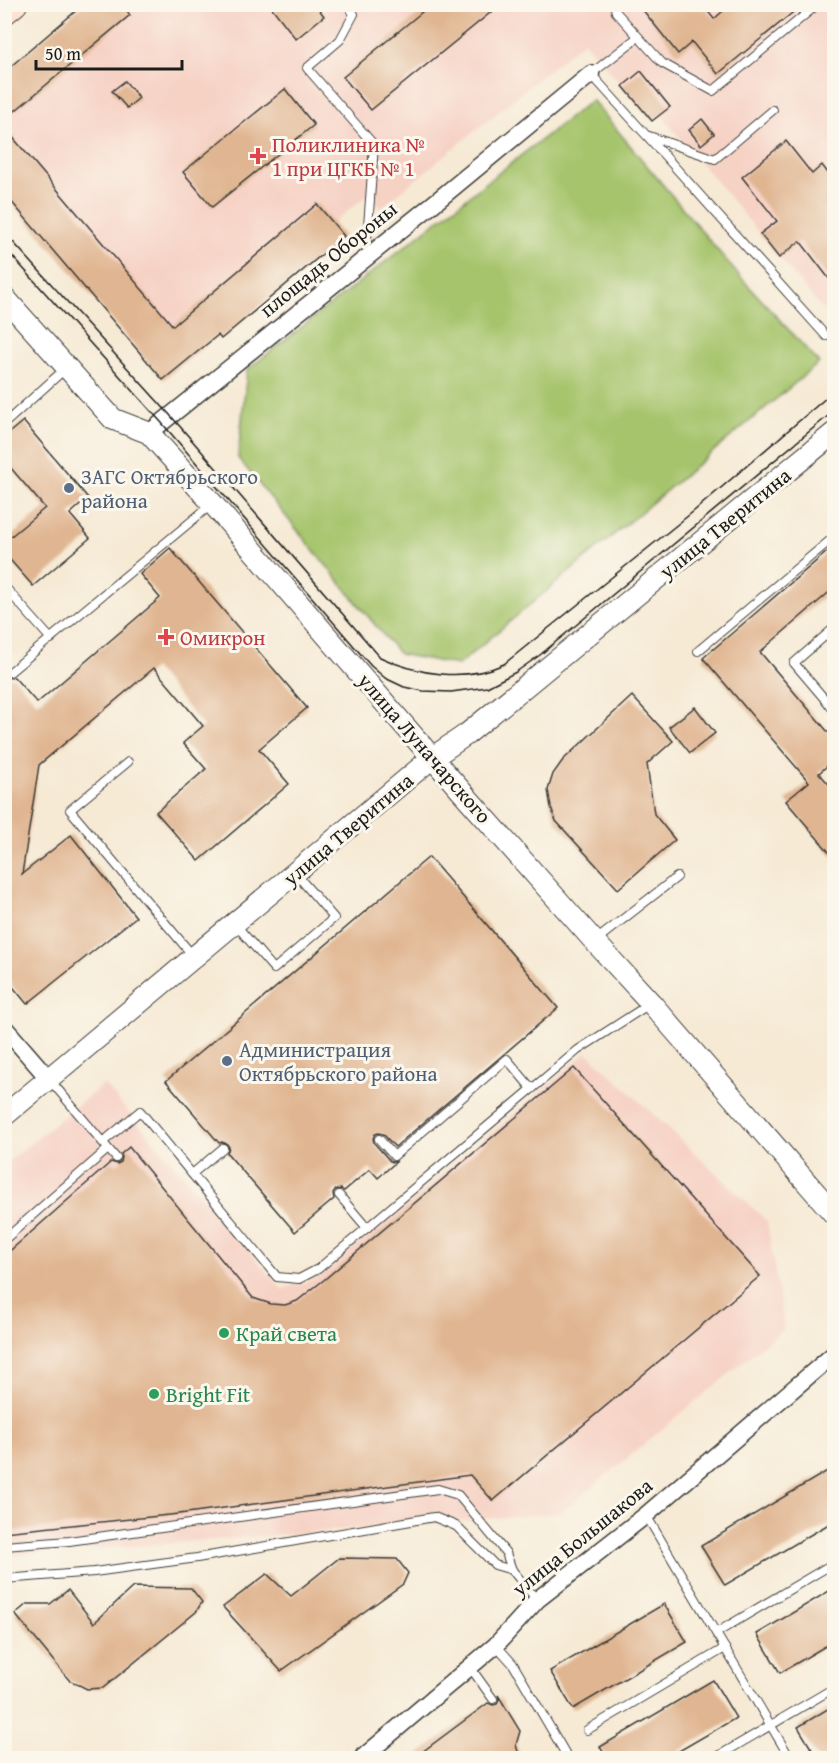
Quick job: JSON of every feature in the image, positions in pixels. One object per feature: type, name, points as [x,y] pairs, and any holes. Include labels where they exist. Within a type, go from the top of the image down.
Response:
[{"type":"main road","points":[[4,13],[15,4]]},
{"type":"street","name":"площадь Обороны","points":[[148,433],[591,74]]},
{"type":"street","name":"улица Луначарского","points":[[4,297],[113,419],[148,433],[212,503],[432,758],[651,1003],[834,1214]]},
{"type":"street","name":"улица Тверитина","points":[[4,1116],[432,758],[476,726],[834,433]]},
{"type":"street","points":[[4,1027],[49,1079]]},
{"type":"street","name":"улица Большакова","points":[[362,1758],[496,1645],[537,1600],[646,1515],[834,1354]]},
{"type":"lane","points":[[347,4],[354,14],[340,40],[307,68],[374,145],[367,240]]},
{"type":"lane","points":[[614,4],[616,12],[662,63],[713,91],[818,4]]},
{"type":"lane","points":[[638,37],[591,74],[826,336]]},
{"type":"lane","points":[[646,135],[714,159],[773,110]]},
{"type":"lane","points":[[4,424],[68,367]]},
{"type":"lane","points":[[10,672],[212,503]]},
{"type":"lane","points":[[698,651],[834,537]]},
{"type":"lane","points":[[4,586],[51,639]]},
{"type":"lane","points":[[834,628],[794,663],[834,710]]},
{"type":"lane","points":[[128,762],[70,810],[194,958]]},
{"type":"lane","points":[[235,924],[274,969],[334,918],[295,873]]},
{"type":"lane","points":[[595,942],[677,877]]},
{"type":"lane","points":[[4,1240],[140,1111],[277,1277],[299,1279],[318,1269],[578,1050],[651,1003]]},
{"type":"lane","points":[[379,1139],[394,1156],[507,1059],[532,1089]]},
{"type":"lane","points":[[49,1079],[116,1158]]},
{"type":"lane","points":[[192,1174],[223,1148]]},
{"type":"lane","points":[[339,1195],[367,1228]]},
{"type":"lane","points":[[4,1546],[69,1541],[438,1489],[458,1495],[506,1553],[512,1570],[537,1600]]},
{"type":"lane","points":[[646,1515],[790,1758]]},
{"type":"lane","points":[[4,1579],[94,1572],[197,1558],[434,1517],[456,1526],[495,1565],[512,1570]]},
{"type":"lane","points":[[716,1633],[834,1563]]},
{"type":"lane","points":[[496,1645],[513,1664],[568,1758]]},
{"type":"lane","points":[[587,1730],[725,1648]]},
{"type":"lane","points":[[470,1667],[493,1699]]},
{"type":"lane","points":[[715,1758],[834,1688]]},
{"type":"shaded area","points":[[92,5],[834,5],[834,320],[832,321],[661,115],[652,121],[584,41],[381,208],[369,194],[169,355],[5,157],[4,78]]},
{"type":"shaded area","points":[[587,1052],[767,1221],[784,1328],[561,1513],[5,1556],[5,1164],[104,1084],[282,1289],[318,1278]]},
{"type":"green space","points":[[592,100],[735,271],[819,363],[458,665],[399,654],[238,458],[247,370]]},
{"type":"building","points":[[84,4],[122,4],[130,15],[4,120],[4,72]]},
{"type":"building","points":[[269,4],[315,4],[324,16],[296,39]]},
{"type":"building","points":[[416,4],[501,4],[371,110],[343,77],[422,12]]},
{"type":"building","points":[[638,4],[702,4],[714,19],[731,4],[803,4],[718,74],[692,42],[678,54]]},
{"type":"building","points":[[641,71],[670,107],[652,121],[623,86]]},
{"type":"building","points":[[125,81],[139,98],[127,108],[112,91]]},
{"type":"building","points":[[285,89],[314,125],[212,207],[183,172]]},
{"type":"building","points":[[702,119],[714,134],[701,145],[689,130]]},
{"type":"building","points":[[4,127],[173,326],[317,204],[344,236],[221,339],[218,335],[163,380],[4,193]]},
{"type":"building","points":[[786,141],[812,174],[822,165],[834,181],[834,285],[800,241],[779,258],[760,234],[777,221],[742,177]]},
{"type":"building","points":[[23,421],[88,498],[70,514],[90,538],[33,586],[4,553],[4,542],[45,508],[4,460],[4,437]]},
{"type":"building","points":[[834,546],[834,588],[760,652],[834,739],[834,760],[819,773],[834,790],[834,858],[786,801],[809,782],[703,658]]},
{"type":"building","points":[[170,548],[307,708],[259,749],[289,784],[199,861],[156,812],[206,769],[183,743],[203,726],[154,668],[39,765],[22,874],[71,835],[136,917],[27,1004],[4,976],[4,675],[8,678],[14,677],[37,703],[160,598],[140,574]]},
{"type":"building","points":[[632,696],[673,741],[647,764],[654,814],[675,840],[618,889],[556,821],[548,790],[553,774],[563,760]]},
{"type":"building","points":[[695,707],[715,733],[690,753],[669,727]]},
{"type":"building","points":[[429,857],[558,1008],[395,1147],[383,1134],[375,1134],[374,1143],[390,1161],[397,1161],[378,1178],[370,1169],[344,1191],[335,1190],[334,1199],[295,1232],[227,1153],[229,1147],[227,1144],[219,1143],[166,1081]]},
{"type":"building","points":[[574,1068],[760,1276],[493,1501],[470,1475],[179,1514],[4,1532],[4,1256],[111,1162],[117,1164],[121,1162],[121,1154],[129,1147],[253,1298],[271,1304],[285,1305],[297,1301],[325,1279]]},
{"type":"building","points":[[834,1467],[834,1521],[725,1585],[701,1546]]},
{"type":"building","points":[[339,1558],[397,1559],[408,1573],[403,1584],[281,1671],[223,1607],[267,1574],[291,1596]]},
{"type":"building","points":[[133,1587],[191,1588],[202,1602],[196,1612],[103,1688],[87,1689],[69,1680],[15,1614],[27,1604],[50,1604],[68,1590],[94,1623]]},
{"type":"building","points":[[834,1588],[834,1641],[780,1673],[757,1634]]},
{"type":"building","points":[[664,1604],[687,1642],[573,1709],[550,1671]]},
{"type":"building","points":[[713,1680],[736,1718],[667,1758],[607,1758],[600,1747]]},
{"type":"building","points":[[498,1695],[520,1731],[516,1745],[520,1758],[414,1758],[488,1703],[497,1704]]},
{"type":"building","points":[[834,1705],[834,1758],[817,1758],[798,1727]]},
{"type":"tram line","points":[[4,232],[170,415],[380,657],[426,672],[474,673],[504,664],[694,511],[834,391]]},
{"type":"tram line","points":[[4,247],[161,422],[371,666],[385,678],[404,687],[423,691],[451,692],[487,687],[516,672],[540,655],[834,411]]},
{"type":"place","name":"Поликлиника № 1 при ЦГКБ № 1","points":[[258,156]]},
{"type":"place","name":"ЗАГС Октябрьского района","points":[[69,488]]},
{"type":"place","name":"Омикрон","points":[[166,637]]},
{"type":"place","name":"Администрация Октябрьского района","points":[[227,1061]]},
{"type":"place","name":"Край света","points":[[224,1333]]},
{"type":"place","name":"Bright Fit","points":[[154,1394]]}]
